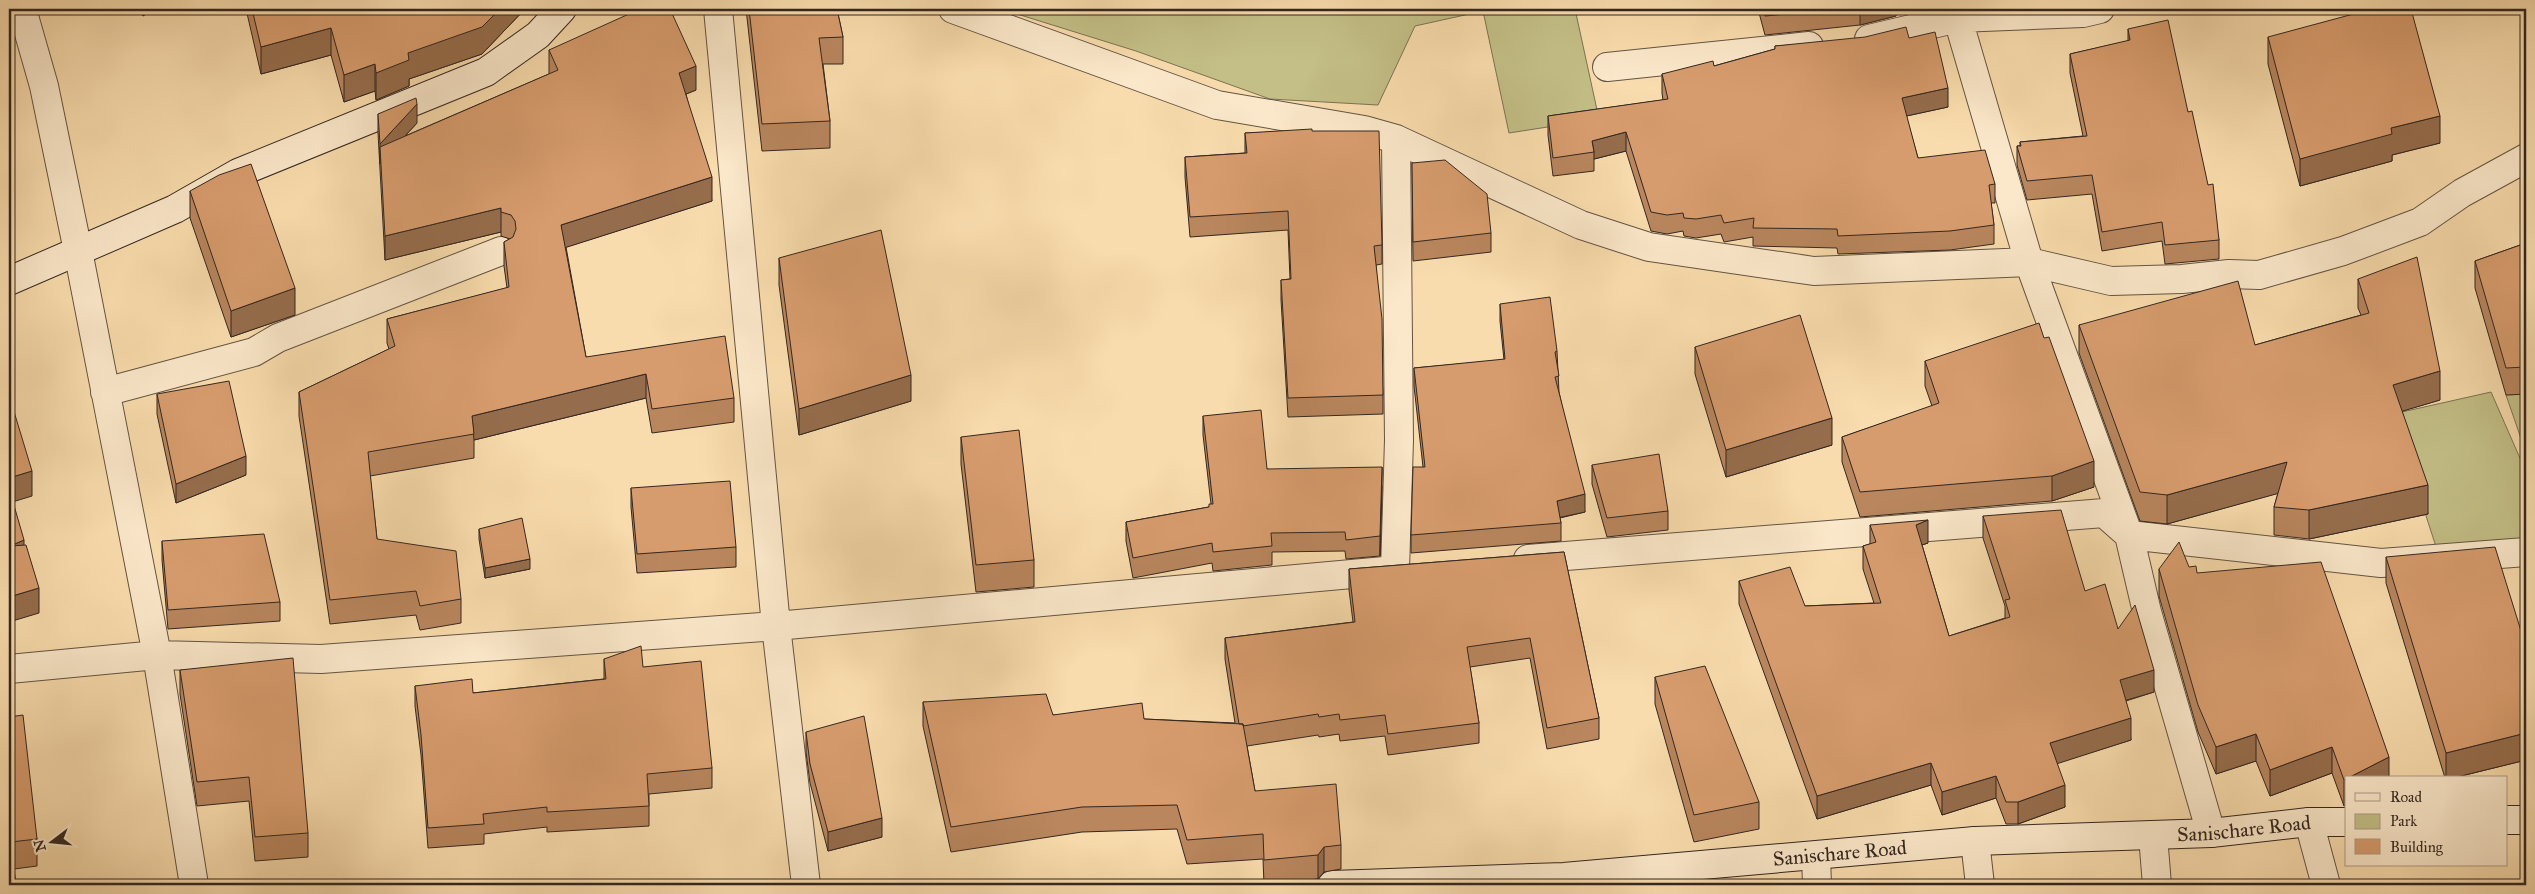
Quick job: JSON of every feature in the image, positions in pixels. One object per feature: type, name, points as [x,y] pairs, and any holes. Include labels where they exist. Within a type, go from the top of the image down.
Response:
[{"type":"street","points":[[22,9],[44,86],[78,251],[157,655],[194,885]]},
{"type":"street","points":[[9,281],[175,209],[238,173],[486,72],[538,35],[562,9]]},
{"type":"street","points":[[718,9],[776,626],[806,885]]},
{"type":"street","points":[[952,9],[1217,105],[1364,130],[1396,139],[1581,225],[1649,247],[1814,271],[2029,262],[2111,281],[2182,280],[2229,274],[2259,275],[2343,251],[2420,222],[2462,193],[2526,158]]},
{"type":"street","points":[[1607,66],[1863,40],[1957,13],[2083,13],[2100,9]]},
{"type":"street","points":[[1957,13],[2029,262],[2129,535],[2147,612],[2211,833]]},
{"type":"street","points":[[1395,570],[1399,440],[1396,139]]},
{"type":"street","points":[[105,392],[254,352],[278,338],[501,251]]},
{"type":"street","points":[[1503,561],[2104,513],[2129,535],[2381,563],[2526,552]]},
{"type":"street","points":[[9,669],[157,655],[320,658],[776,626],[1424,568]]},
{"type":"street","points":[[2309,822],[2326,885]]},
{"type":"street","name":"Sanischare Road","points":[[1345,884],[1564,881],[1975,842],[2211,833],[2309,822],[2345,822]]},
{"type":"street","points":[[2153,836],[2157,885]]},
{"type":"street","points":[[1975,842],[1980,885]]},
{"type":"street","points":[[1816,856],[1817,885]]},
{"type":"green space","points":[[1001,9],[1575,9],[1599,119],[1509,133],[1483,11],[1415,26],[1378,105],[1270,99],[1136,51]]},
{"type":"green space","points":[[2491,392],[2526,472],[2526,552],[2440,559],[2393,414]]},
{"type":"green space","points":[[2526,394],[2526,453],[2506,395]]},
{"type":"building","points":[[252,9],[500,9],[482,27],[408,53],[409,60],[376,73],[375,64],[344,75],[331,28],[261,47]]},
{"type":"building","points":[[640,9],[670,9],[696,66],[679,73],[712,177],[561,225],[586,357],[725,336],[734,398],[652,409],[646,374],[472,416],[474,434],[368,452],[377,539],[456,551],[461,599],[420,606],[416,591],[330,600],[299,392],[395,346],[387,319],[509,287],[504,242],[513,237],[516,229],[515,221],[511,215],[501,212],[501,208],[385,236],[380,147],[558,70],[549,50]]},
{"type":"building","points":[[749,9],[837,9],[843,37],[819,38],[830,121],[762,124]]},
{"type":"building","points":[[1763,9],[1839,9],[1765,16]]},
{"type":"building","points":[[2372,9],[2411,9],[2440,116],[2391,128],[2392,134],[2300,159],[2268,37]]},
{"type":"building","points":[[2168,20],[2188,112],[2192,111],[2208,185],[2213,184],[2219,240],[2165,245],[2162,222],[2102,232],[2092,175],[2027,181],[2017,146],[2021,146],[2020,142],[2087,136],[2070,54],[2130,40],[2128,29]]},
{"type":"building","points":[[1906,27],[1909,38],[1935,32],[1948,88],[1902,98],[1918,158],[1985,150],[1995,184],[1989,185],[1994,225],[1950,231],[1838,236],[1837,229],[1753,228],[1754,218],[1724,223],[1721,215],[1696,219],[1684,218],[1683,213],[1667,215],[1651,212],[1626,132],[1592,141],[1594,152],[1553,158],[1548,116],[1668,99],[1662,74],[1713,61],[1714,66],[1775,49],[1775,46],[1865,37]]},
{"type":"building","points":[[416,98],[417,104],[380,144],[378,114]]},
{"type":"building","points":[[1312,129],[1312,131],[1379,131],[1382,245],[1374,246],[1382,319],[1383,395],[1288,398],[1281,280],[1291,279],[1288,211],[1190,217],[1185,157],[1247,153],[1245,133]]},
{"type":"building","points":[[1445,160],[1487,194],[1491,233],[1413,242],[1412,163]]},
{"type":"building","points":[[251,164],[295,288],[231,311],[190,191],[219,175]]},
{"type":"building","points":[[881,230],[911,375],[799,409],[779,258]]},
{"type":"building","points":[[2526,243],[2526,367],[2506,368],[2475,261]]},
{"type":"building","points":[[2417,257],[2440,371],[2393,385],[2428,485],[2309,510],[2274,507],[2287,462],[2167,495],[2140,492],[2079,325],[2238,281],[2255,345],[2369,313],[2358,279]]},
{"type":"building","points":[[1550,297],[1559,376],[1555,377],[1585,494],[1557,501],[1561,523],[1411,535],[1413,467],[1425,467],[1414,368],[1505,359],[1500,304]]},
{"type":"building","points":[[1800,315],[1832,418],[1726,450],[1695,347]]},
{"type":"building","points":[[2039,323],[2044,338],[2049,337],[2094,461],[2052,476],[1860,492],[1842,437],[1939,403],[1925,361]]},
{"type":"building","points":[[229,381],[246,456],[176,484],[157,394]]},
{"type":"building","points":[[9,395],[32,471],[9,478]]},
{"type":"building","points":[[1261,410],[1267,469],[1382,467],[1380,536],[1346,540],[1345,532],[1271,533],[1272,546],[1213,552],[1212,543],[1133,558],[1126,522],[1209,507],[1209,504],[1213,504],[1203,416]]},
{"type":"building","points":[[1019,430],[1034,560],[976,565],[961,437]]},
{"type":"building","points":[[1659,454],[1668,511],[1607,518],[1592,465]]},
{"type":"building","points":[[730,481],[736,547],[637,554],[631,488]]},
{"type":"building","points":[[9,488],[24,540],[10,546],[26,545],[39,588],[9,597]]},
{"type":"building","points":[[2061,510],[2085,591],[2105,584],[2118,629],[2135,605],[2154,670],[2120,680],[2131,718],[2050,743],[2065,785],[2018,802],[2006,802],[1996,776],[1942,792],[1931,763],[1817,796],[1739,581],[1790,567],[1805,606],[1881,603],[1863,546],[1876,542],[1870,525],[1928,520],[1916,525],[1949,636],[2010,617],[2005,600],[2010,599],[1983,516]]},
{"type":"building","points":[[522,518],[530,559],[485,568],[479,529]]},
{"type":"building","points":[[264,534],[280,602],[168,610],[162,541]]},
{"type":"building","points":[[2179,542],[2189,567],[2196,566],[2197,573],[2321,562],[2389,757],[2352,776],[2345,776],[2344,780],[2332,747],[2270,770],[2256,734],[2216,747],[2198,705],[2159,569]]},
{"type":"building","points":[[2495,547],[2526,647],[2526,733],[2446,753],[2386,557]]},
{"type":"building","points":[[1564,552],[1599,718],[1547,728],[1530,638],[1467,647],[1479,723],[1388,734],[1385,715],[1340,720],[1339,714],[1319,717],[1318,714],[1243,726],[1243,724],[1239,724],[1225,638],[1355,622],[1349,569]]},
{"type":"building","points":[[641,646],[643,667],[701,661],[712,768],[647,774],[649,806],[547,812],[547,807],[483,814],[484,824],[428,828],[421,735],[415,686],[472,679],[473,693],[606,679],[604,659]]},
{"type":"building","points":[[293,658],[308,833],[255,837],[249,777],[197,782],[180,670]]},
{"type":"building","points":[[1705,666],[1759,802],[1694,815],[1655,677]]},
{"type":"building","points":[[1046,694],[1053,715],[1142,703],[1144,719],[1243,724],[1255,791],[1336,784],[1341,845],[1324,847],[1318,855],[1264,860],[1263,834],[1187,840],[1177,805],[1082,807],[951,827],[923,702]]},
{"type":"building","points":[[23,715],[37,839],[11,842],[16,885],[9,885],[9,717]]},
{"type":"building","points":[[864,716],[882,818],[828,832],[810,764],[806,732]]},
{"type":"building","points":[[1732,881],[1732,885],[1675,885],[1675,882]]},
{"type":"building","points":[[2441,882],[2442,885],[2430,885]]}]
